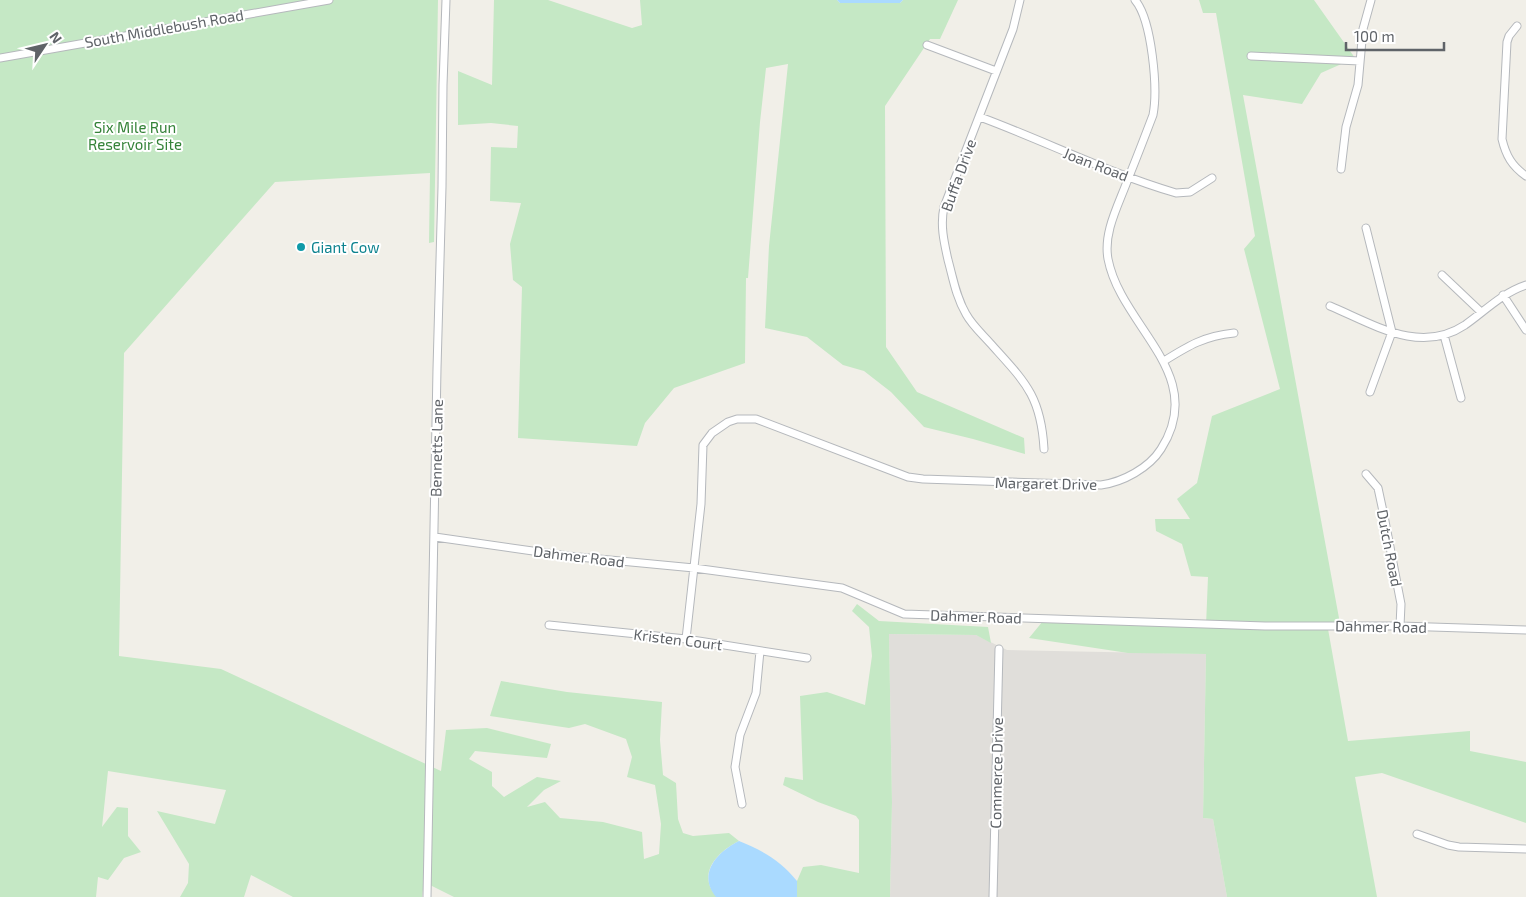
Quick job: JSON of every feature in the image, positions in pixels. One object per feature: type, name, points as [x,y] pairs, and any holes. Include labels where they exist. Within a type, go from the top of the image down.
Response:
[{"type":"street","name":"South Middlebush Road","points":[[0,58],[328,0]]},
{"type":"street","name":"Bennetts Lane","points":[[427,897],[446,0]]},
{"type":"street","name":"Buffa Drive","points":[[1020,0],[1013,30],[944,207],[942,227],[945,248],[956,290],[966,315],[1024,381],[1032,394],[1041,420],[1044,449]]},
{"type":"street","name":"Margaret Drive","points":[[686,639],[701,504],[703,445],[712,433],[728,422],[738,419],[756,419],[908,478],[1101,485],[1118,481],[1137,472],[1158,454],[1169,437],[1174,413],[1175,396],[1172,382],[1164,361],[1123,298],[1115,282],[1108,258],[1108,237],[1113,218],[1153,114],[1155,104],[1154,71],[1144,15],[1135,0]]},
{"type":"street","points":[[1341,169],[1346,127],[1358,85],[1363,28],[1371,0]]},
{"type":"street","points":[[1517,26],[1507,42],[1502,139],[1505,152],[1512,164],[1526,176]]},
{"type":"street","points":[[927,45],[996,71]]},
{"type":"street","points":[[1250,56],[1360,61]]},
{"type":"street","name":"Joan Road","points":[[980,117],[1032,136],[1059,150],[1160,188],[1184,194],[1205,184],[1212,178]]},
{"type":"street","points":[[1366,228],[1392,332],[1370,392]]},
{"type":"street","points":[[1442,274],[1481,312]]},
{"type":"street","points":[[1330,306],[1392,332],[1408,337],[1431,338],[1444,335],[1465,325],[1503,295],[1526,284]]},
{"type":"street","points":[[1503,295],[1526,330]]},
{"type":"street","points":[[1164,361],[1203,338],[1234,333]]},
{"type":"street","points":[[1444,335],[1461,398]]},
{"type":"street","name":"Dutch Road","points":[[1366,474],[1378,488],[1401,604],[1400,626]]},
{"type":"street","name":"Dahmer Road","points":[[435,537],[568,556],[694,568],[842,588],[904,614],[1265,626],[1400,626],[1526,630]]},
{"type":"street","name":"Kristen Court","points":[[549,625],[686,639],[807,658]]},
{"type":"street","name":"Commerce Drive","points":[[993,897],[999,648]]},
{"type":"street","points":[[742,804],[735,767],[740,734],[756,692],[760,651]]},
{"type":"street","points":[[1417,834],[1459,847],[1526,849]]},
{"type":"shaded area","points":[[889,634],[976,635],[1007,650],[1206,654],[1203,818],[1213,819],[1227,897],[890,897],[892,802]]},
{"type":"green space","name":"Six Mile Run Reservoir Site","points":[[0,0],[438,0],[434,242],[429,243],[430,173],[275,182],[124,353],[119,656],[221,669],[441,771],[446,730],[487,728],[551,744],[547,758],[475,751],[469,759],[492,772],[492,786],[504,797],[537,777],[561,781],[544,790],[527,807],[545,802],[560,818],[603,822],[642,832],[644,859],[659,854],[661,824],[655,785],[627,777],[632,757],[626,739],[585,724],[569,728],[490,716],[501,681],[567,692],[662,702],[660,740],[663,775],[676,783],[678,819],[683,833],[693,836],[729,833],[739,841],[717,857],[709,872],[708,880],[717,897],[454,897],[424,882],[422,897],[293,897],[251,875],[244,897],[180,897],[188,883],[189,864],[157,811],[215,824],[226,790],[108,771],[102,827],[117,807],[128,808],[128,836],[141,852],[124,858],[108,880],[98,877],[96,897],[0,897]]},
{"type":"green space","points":[[494,0],[548,0],[632,28],[642,25],[640,0],[837,0],[840,3],[900,3],[903,0],[958,0],[940,39],[930,39],[885,106],[886,347],[917,392],[1024,438],[1025,454],[924,427],[891,392],[864,371],[843,365],[807,337],[765,328],[769,246],[788,64],[766,68],[748,278],[746,278],[745,363],[674,388],[645,423],[637,446],[518,438],[522,287],[513,280],[510,244],[521,203],[490,201],[491,147],[517,148],[518,126],[491,123],[458,125],[458,71],[492,85]]},
{"type":"green space","points":[[1199,0],[1314,0],[1355,58],[1321,73],[1302,104],[1243,95],[1341,629],[1328,629],[1348,741],[1470,731],[1470,751],[1526,762],[1526,823],[1382,773],[1355,777],[1377,897],[1227,897],[1213,819],[1203,818],[1206,654],[1128,653],[1029,638],[1043,621],[1206,626],[1208,577],[1191,576],[1182,544],[1156,531],[1155,519],[1190,519],[1177,499],[1197,483],[1212,416],[1280,389],[1244,249],[1255,236],[1216,13],[1203,13]]},
{"type":"green space","points":[[857,604],[879,621],[988,627],[991,643],[976,635],[889,634],[892,802],[890,897],[797,897],[797,881],[803,867],[821,865],[859,873],[859,820],[856,816],[818,802],[783,785],[785,777],[803,780],[800,696],[827,692],[865,705],[872,656],[869,627],[852,611]]},
{"type":"water","points":[[837,0],[903,0],[900,3],[840,3]]},
{"type":"water","points":[[739,841],[756,848],[778,862],[797,881],[797,897],[716,897],[708,880],[712,864],[723,851]]},
{"type":"place","name":"Giant Cow","points":[[301,247]]}]
